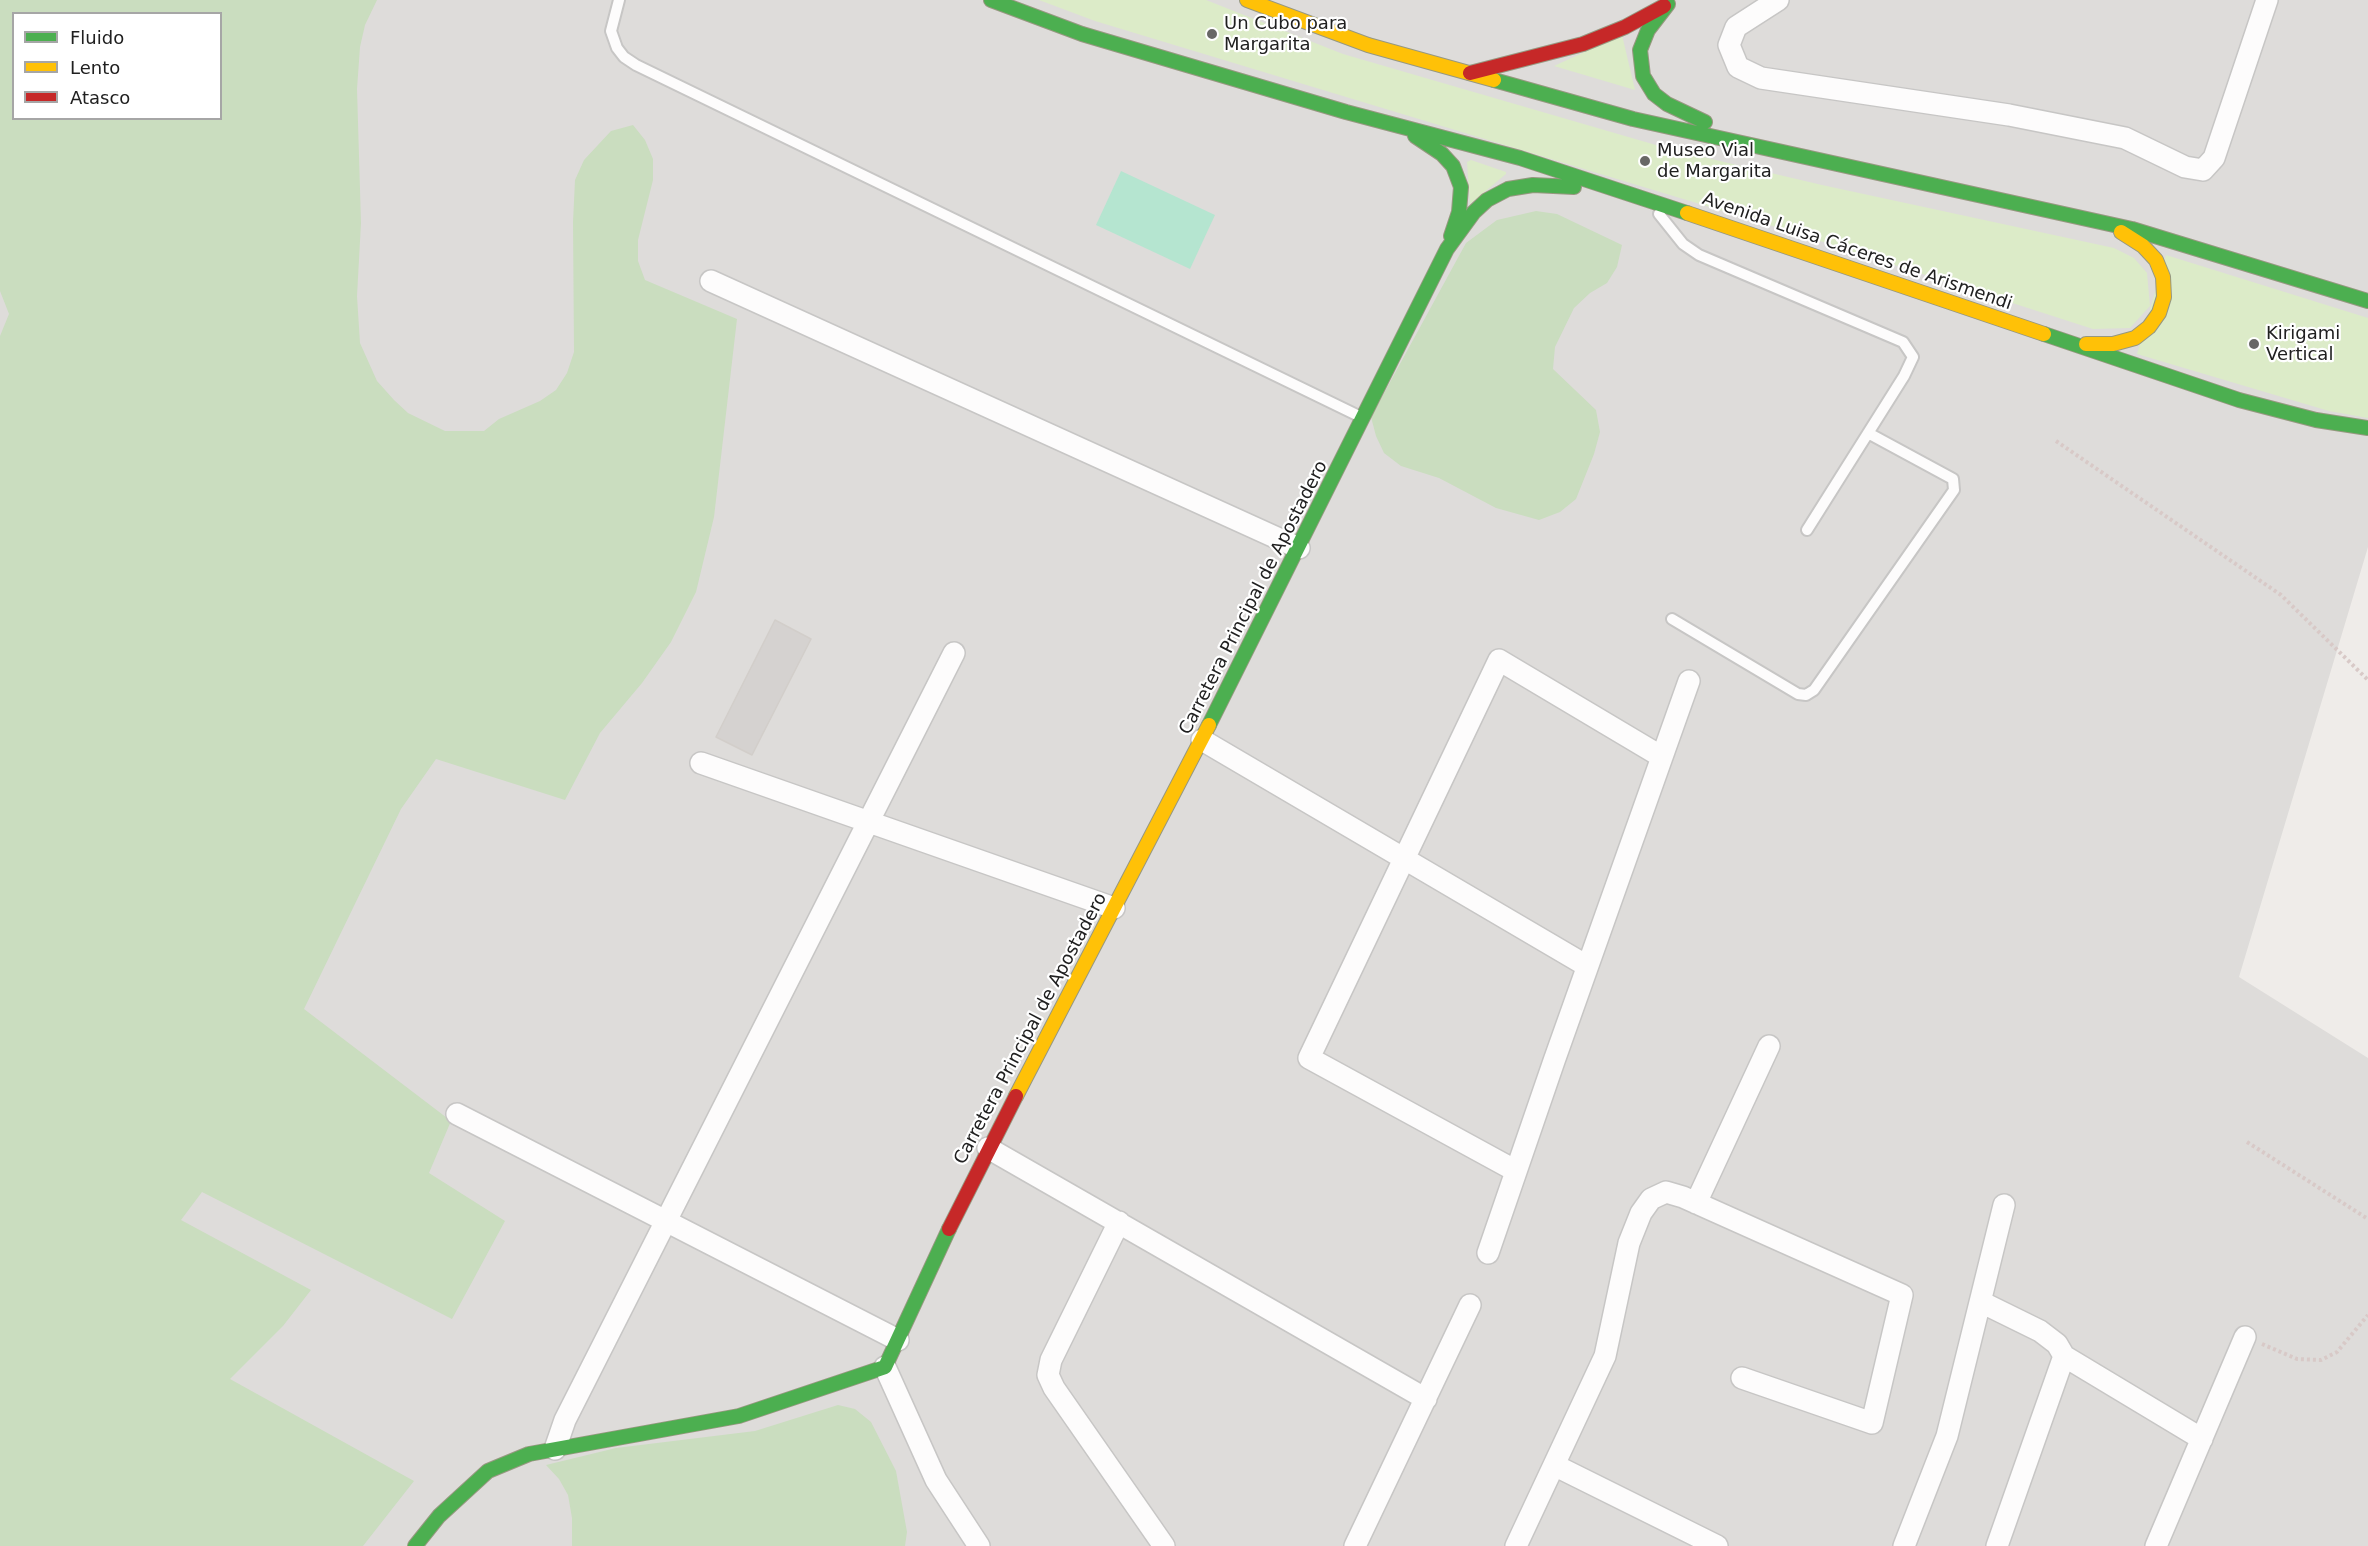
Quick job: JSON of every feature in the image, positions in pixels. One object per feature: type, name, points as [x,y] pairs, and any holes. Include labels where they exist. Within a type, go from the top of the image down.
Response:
[{"type":"main road","name":"Avenida Luisa Cáceres de Arismendi","points":[[991,0],[1082,34],[1217,75],[1520,158],[2240,400],[2316,420],[2368,428]]},
{"type":"main road","points":[[1248,0],[1368,45],[1468,74],[1633,118],[2098,221],[2196,247],[2368,301]]},
{"type":"main road","points":[[1468,74],[1583,44],[1625,27],[1672,1]]},
{"type":"main road","points":[[1672,1],[1648,30],[1640,50],[1643,76],[1654,94],[1666,104],[1757,146]]},
{"type":"main road","points":[[1391,123],[1427,142],[1454,166],[1461,187],[1459,212],[1447,249]]},
{"type":"main road","points":[[1447,249],[1474,212],[1487,200],[1508,189],[1533,185],[1562,185],[1634,195]]},
{"type":"main road","points":[[2061,341],[2113,344],[2135,338],[2150,327],[2159,312],[2164,297],[2163,277],[2156,260],[2143,246],[2098,221]]},
{"type":"main road","name":"Carretera Principal de Apostadero","points":[[885,1367],[988,1148],[1202,740],[1447,249]]},
{"type":"main road","points":[[415,1546],[440,1516],[488,1471],[529,1454],[739,1416],[885,1367]]},
{"type":"street","points":[[1778,0],[1736,27],[1729,45],[1738,67],[1761,78],[2009,115],[2125,138],[2185,167],[2203,170],[2214,158],[2267,0]]},
{"type":"street","points":[[711,281],[1299,548]]},
{"type":"street","points":[[555,1449],[565,1420],[954,653]]},
{"type":"street","points":[[1516,1171],[1309,1058],[1498,660],[1662,758]]},
{"type":"street","points":[[1488,1253],[1689,681]]},
{"type":"street","points":[[1202,740],[1587,966]]},
{"type":"street","points":[[701,763],[1114,908]]},
{"type":"street","points":[[1696,1203],[1769,1046]]},
{"type":"street","points":[[457,1114],[898,1340]]},
{"type":"street","points":[[988,1148],[1426,1399]]},
{"type":"street","points":[[1516,1546],[1605,1356],[1629,1243],[1641,1214],[1651,1199],[1666,1192],[1696,1203],[1902,1295],[1872,1423],[1742,1378]]},
{"type":"street","points":[[1904,1546],[1947,1436],[2004,1205]]},
{"type":"street","points":[[1119,1222],[1051,1360],[1048,1375],[1054,1388],[1164,1546]]},
{"type":"street","points":[[1981,1302],[2040,1330],[2057,1344],[2064,1356],[2202,1439]]},
{"type":"street","points":[[1355,1546],[1470,1305]]},
{"type":"street","points":[[2156,1546],[2245,1337]]},
{"type":"street","points":[[1997,1546],[2064,1356]]},
{"type":"street","points":[[885,1367],[936,1480],[979,1546]]},
{"type":"street","points":[[1554,1465],[1715,1546]]},
{"type":"lane","points":[[619,0],[611,31],[616,48],[636,65],[1364,418]]},
{"type":"lane","points":[[1648,200],[1683,244],[1699,255],[1903,342],[1913,357],[1904,376],[1807,530]]},
{"type":"lane","points":[[1672,619],[1798,694],[1806,695],[1814,690],[1954,490],[1953,479],[1868,433]]},
{"type":"path","points":[[2056,441],[2281,595],[2368,680]]},
{"type":"path","points":[[2247,1142],[2368,1219]]},
{"type":"path","points":[[2245,1337],[2297,1359],[2321,1360],[2337,1352],[2368,1315]]},
{"type":"shaded area","points":[[0,0],[2368,0],[2368,547],[2239,977],[2368,1058],[2368,1546],[0,1546]]},
{"type":"green space","points":[[0,0],[377,0],[365,25],[360,47],[357,89],[361,223],[357,296],[360,343],[377,381],[408,413],[445,431],[484,431],[499,419],[540,401],[556,390],[567,373],[574,352],[575,180],[584,160],[611,131],[633,125],[645,140],[653,159],[653,180],[638,240],[638,261],[645,280],[737,319],[714,517],[696,592],[671,642],[642,683],[600,733],[565,800],[436,759],[401,809],[304,1009],[451,1121],[429,1173],[505,1221],[452,1319],[202,1192],[181,1220],[311,1290],[283,1326],[230,1379],[414,1481],[363,1546],[0,1546],[0,336],[9,314],[0,291]]},
{"type":"green space","name":"Museo Vial de Margarita","points":[[1039,0],[1206,0],[1343,54],[1673,150],[1822,185],[2114,248],[2134,258],[2147,273],[2150,306],[2130,328],[2093,329],[1789,231],[1095,21]]},
{"type":"green space","points":[[1622,35],[1635,90],[1554,66]]},
{"type":"green space","points":[[1471,160],[1506,172],[1506,174],[1470,204],[1467,162]]},
{"type":"green space","points":[[1121,171],[1215,215],[1190,269],[1096,225]]},
{"type":"green space","points":[[1536,211],[1557,214],[1622,245],[1617,267],[1607,283],[1590,293],[1574,308],[1555,347],[1553,369],[1596,410],[1600,432],[1576,499],[1560,512],[1539,520],[1496,508],[1439,478],[1401,466],[1384,453],[1371,417],[1466,243],[1497,220]]},
{"type":"green space","points":[[2166,255],[2368,318],[2368,418],[2329,411],[2137,354]]},
{"type":"green space","points":[[838,1405],[855,1409],[871,1422],[896,1471],[907,1532],[905,1546],[572,1546],[572,1518],[568,1495],[559,1479],[546,1465],[616,1448],[755,1431]]},
{"type":"building","points":[[775,620],[811,639],[752,755],[716,737]]},
{"type":"traffic: fast","points":[[991,0],[1082,34],[1346,112],[1520,158],[1687,213]]},
{"type":"traffic: fast","points":[[1668,4],[1648,30],[1640,50],[1643,76],[1654,94],[1667,104],[1705,122]]},
{"type":"traffic: fast","points":[[1494,80],[1633,119],[2132,229],[2368,301]]},
{"type":"traffic: fast","points":[[1415,136],[1442,154],[1453,166],[1461,187],[1459,212],[1451,236]]},
{"type":"traffic: fast","points":[[1447,249],[1474,212],[1487,200],[1508,189],[1533,185],[1574,187]]},
{"type":"traffic: fast","points":[[1209,725],[1447,249]]},
{"type":"traffic: fast","points":[[2044,334],[2239,400],[2316,420],[2368,428]]},
{"type":"traffic: fast","points":[[415,1546],[439,1516],[488,1471],[529,1454],[739,1416],[885,1367],[949,1229]]},
{"type":"traffic: slow","points":[[1247,0],[1368,45],[1494,80]]},
{"type":"traffic: slow","points":[[1687,213],[2044,334]]},
{"type":"traffic: slow","points":[[2086,344],[2113,344],[2135,338],[2149,327],[2159,313],[2164,297],[2163,277],[2156,260],[2143,246],[2121,232]]},
{"type":"traffic: slow","points":[[1016,1096],[1209,725]]},
{"type":"traffic: jam","points":[[1470,73],[1583,44],[1625,27],[1664,6]]},
{"type":"traffic: jam","points":[[949,1229],[1016,1096]]},
{"type":"place","name":"Un Cubo para Margarita","points":[[1212,34]]},
{"type":"place","name":"Museo Vial de Margarita","points":[[1645,161]]},
{"type":"place","name":"Kirigami Vertical","points":[[2254,344]]}]
